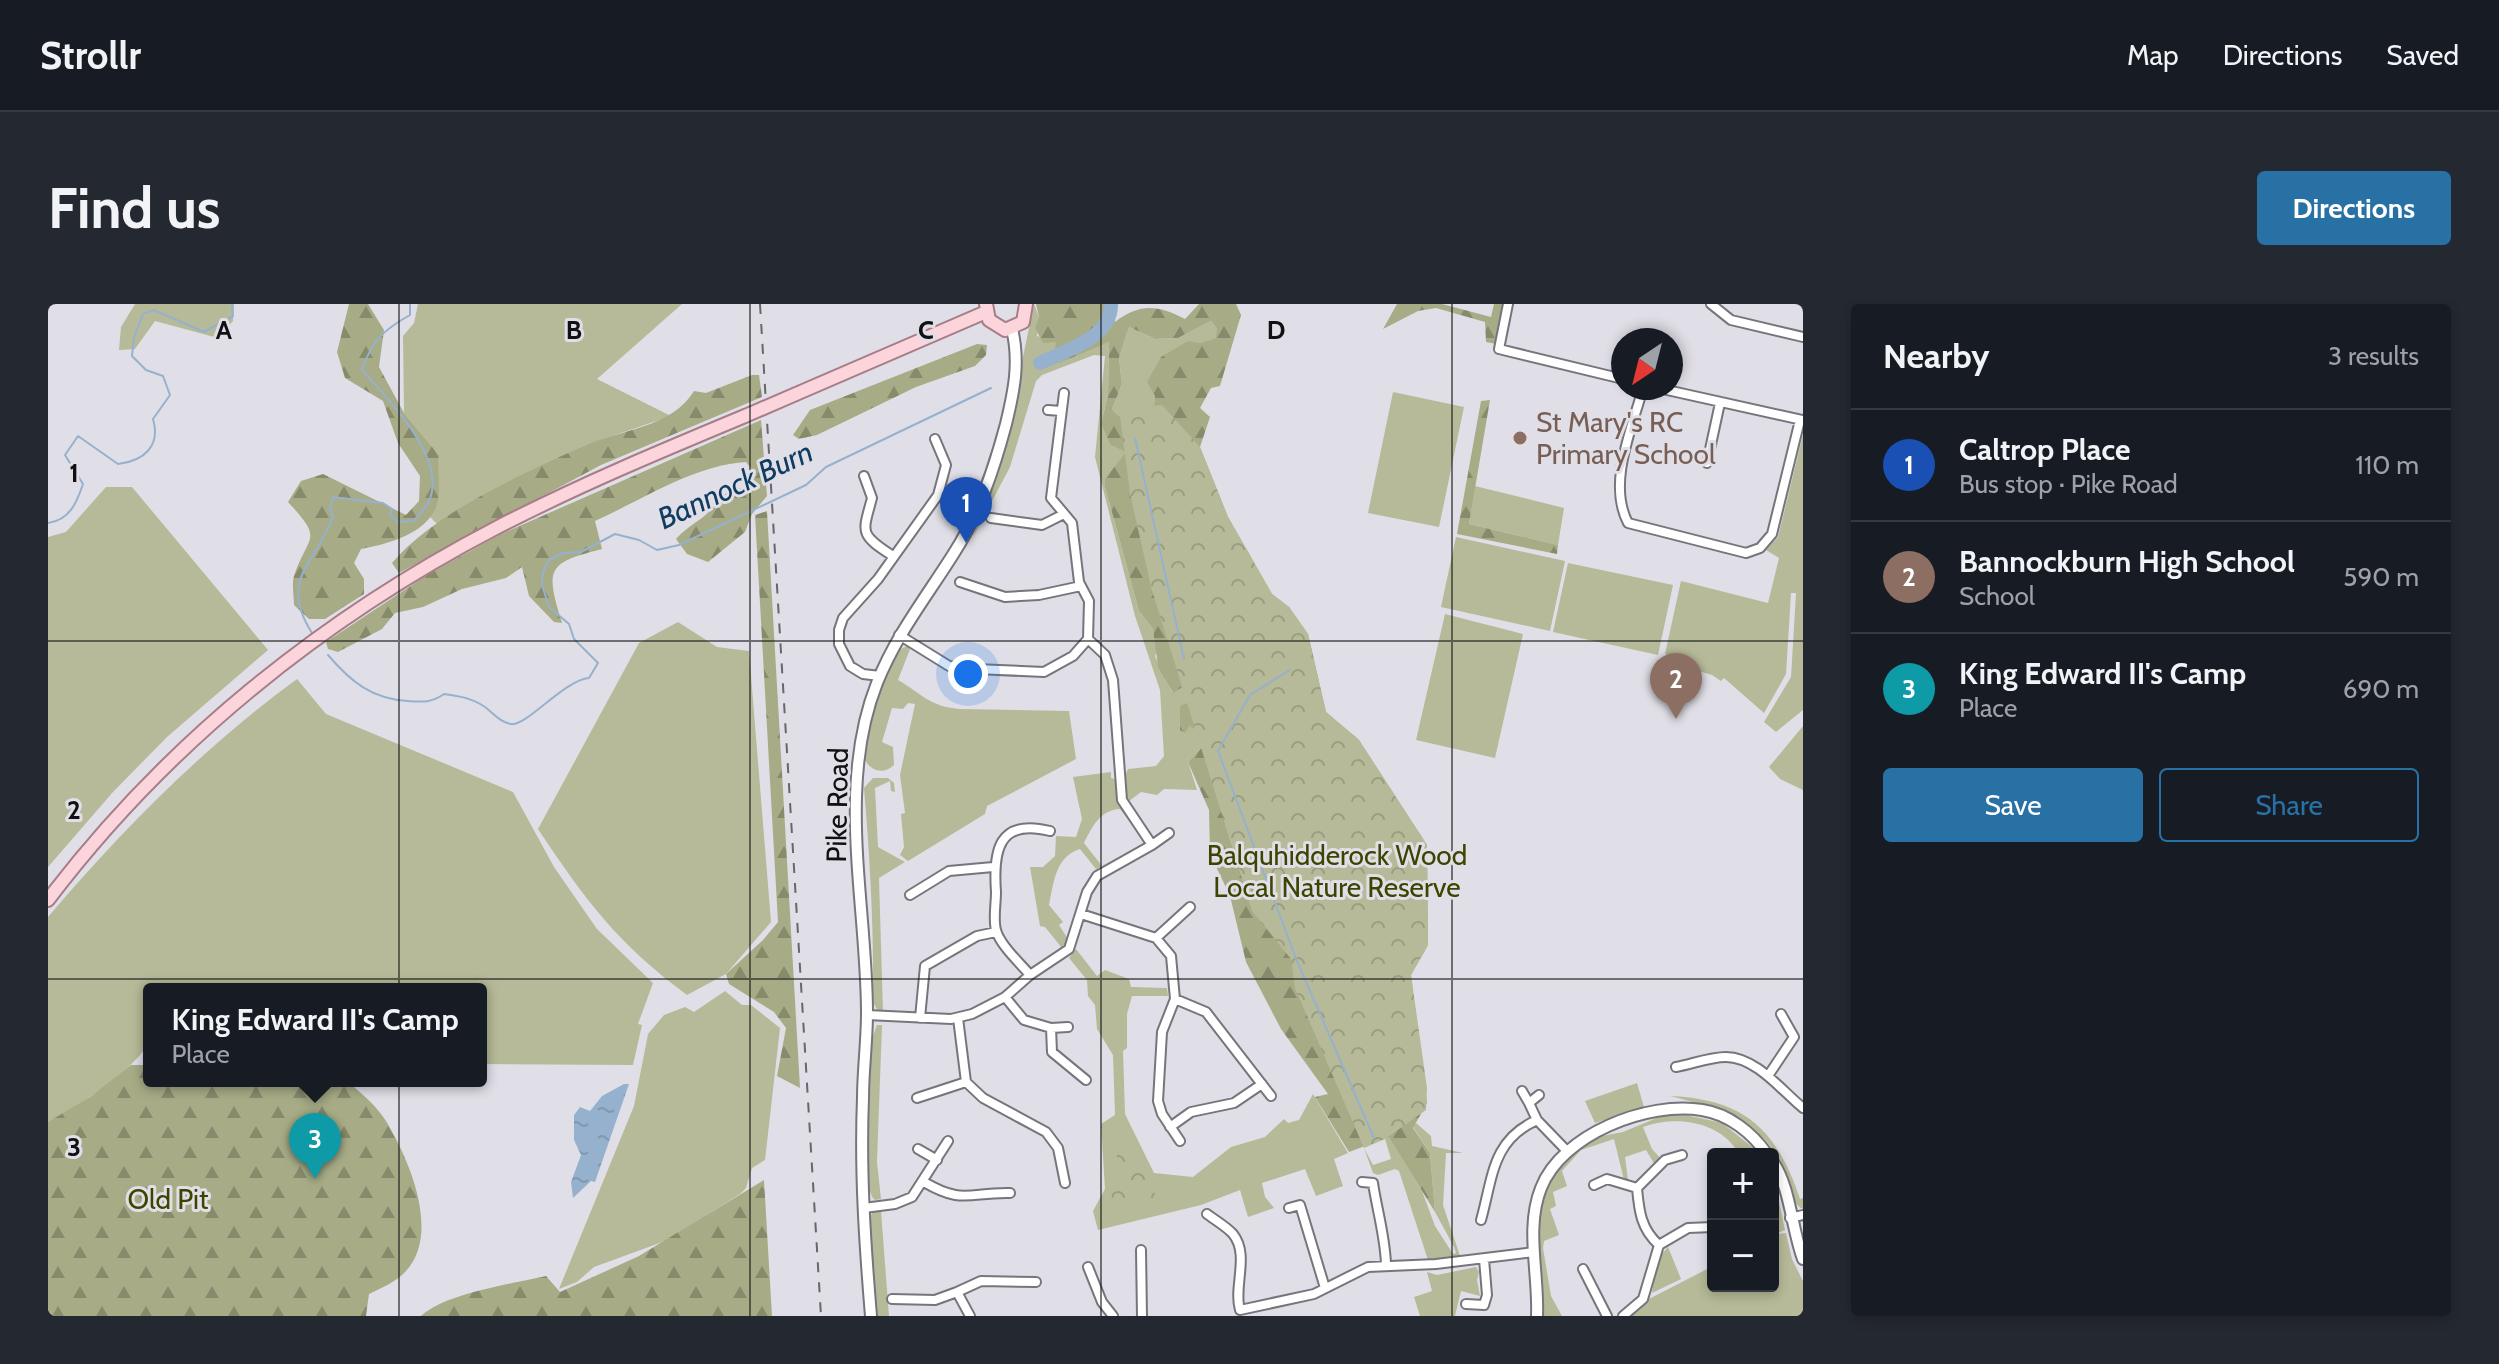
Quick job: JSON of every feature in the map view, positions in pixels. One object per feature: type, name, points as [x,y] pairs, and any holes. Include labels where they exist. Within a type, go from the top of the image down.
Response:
[{"type":"main road","points":[[48,900],[124,808],[192,740],[250,690],[352,613],[496,528],[606,475],[987,312],[999,328],[1012,329],[1023,322],[1026,304]]},
{"type":"street","points":[[1508,304],[1499,349],[1611,376]]},
{"type":"street","points":[[1711,304],[1731,320],[1803,337]]},
{"type":"street","name":"Pike Road","points":[[871,1316],[864,1208],[862,1100],[867,1015],[857,827],[861,737],[880,676],[899,635],[955,552],[990,476],[1017,368],[1012,329]]},
{"type":"street","points":[[899,635],[949,666],[1031,673],[1058,666],[1073,656],[1088,639],[1089,601],[1081,586],[1072,523],[1051,498],[1064,393]]},
{"type":"street","points":[[1640,400],[1618,490],[1620,507],[1628,523],[1746,553],[1760,548],[1772,534],[1801,420],[1683,394]]},
{"type":"street","points":[[1707,463],[1720,403]]},
{"type":"street","points":[[1048,410],[1061,411]]},
{"type":"street","points":[[880,676],[863,674],[850,666],[839,644],[839,630],[843,618],[938,495],[946,465],[935,439]]},
{"type":"street","points":[[864,476],[872,498],[863,520],[865,531],[880,548],[893,556]]},
{"type":"street","points":[[991,518],[1042,525],[1064,514]]},
{"type":"street","points":[[960,582],[1005,597],[1039,595],[1081,586]]},
{"type":"street","points":[[1088,639],[1105,655],[1113,680],[1122,800],[1152,845]]},
{"type":"street","points":[[1035,827],[1037,816]]},
{"type":"street","points":[[1030,975],[996,932],[993,867],[1002,840],[1015,830],[1035,827],[1050,831]]},
{"type":"street","points":[[867,1015],[958,1018],[1005,997],[1030,975],[1069,949],[1087,892],[1102,870],[1137,856],[1169,833]]},
{"type":"street","points":[[910,895],[949,871],[993,867]]},
{"type":"street","points":[[1156,938],[1190,907]]},
{"type":"street","points":[[1081,914],[1156,938],[1171,956],[1175,999],[1162,1032],[1158,1101],[1180,1141]]},
{"type":"street","points":[[920,1018],[925,966],[977,936],[996,932]]},
{"type":"street","points":[[1005,997],[1024,1020],[1051,1028],[1068,1027]]},
{"type":"street","points":[[1175,999],[1206,1012],[1271,1096]]},
{"type":"street","points":[[1768,1076],[1794,1037],[1781,1014]]},
{"type":"street","points":[[958,1018],[966,1082],[983,1098],[1046,1132],[1058,1148],[1065,1183]]},
{"type":"street","points":[[1051,1028],[1052,1052],[1086,1080]]},
{"type":"street","points":[[1676,1067],[1727,1057],[1768,1076],[1803,1108]]},
{"type":"street","points":[[917,1098],[966,1082]]},
{"type":"street","points":[[1170,1127],[1191,1112],[1234,1103],[1262,1084]]},
{"type":"street","points":[[1522,1091],[1537,1120],[1566,1150]]},
{"type":"street","points":[[1529,1103],[1539,1095]]},
{"type":"street","points":[[1537,1316],[1533,1214],[1551,1167],[1566,1150],[1595,1131],[1662,1109],[1703,1110],[1753,1136],[1762,1148]]},
{"type":"street","points":[[1481,1220],[1499,1152],[1519,1129],[1537,1120]]},
{"type":"street","points":[[864,1208],[906,1200],[924,1182],[948,1141]]},
{"type":"street","points":[[918,1149],[937,1160]]},
{"type":"street","points":[[1637,1188],[1665,1160],[1682,1155]]},
{"type":"street","points":[[1779,1170],[1803,1259]]},
{"type":"street","points":[[1594,1185],[1607,1179],[1637,1188]]},
{"type":"street","points":[[924,1182],[958,1198],[987,1192],[1010,1193]]},
{"type":"street","points":[[1362,1182],[1373,1183],[1386,1264]]},
{"type":"street","points":[[1637,1188],[1640,1216],[1649,1236],[1659,1245]]},
{"type":"street","points":[[1289,1208],[1303,1204],[1325,1288]]},
{"type":"street","points":[[1207,1214],[1235,1239],[1241,1262],[1237,1298],[1240,1310],[1314,1294],[1368,1267],[1484,1259],[1534,1252]]},
{"type":"street","points":[[1790,1218],[1803,1215]]},
{"type":"street","points":[[1623,1316],[1643,1299],[1659,1245],[1688,1228],[1707,1227]]},
{"type":"street","points":[[1141,1250],[1142,1316]]},
{"type":"street","points":[[1466,1304],[1484,1305],[1487,1295],[1484,1259]]},
{"type":"street","points":[[1088,1267],[1102,1302],[1113,1316]]},
{"type":"street","points":[[1583,1269],[1607,1316]]},
{"type":"street","points":[[892,1299],[935,1300],[981,1281],[1036,1282]]},
{"type":"street","points":[[957,1292],[970,1316]]},
{"type":"green space","points":[[135,304],[234,304],[233,321],[218,338],[155,321],[135,349],[119,350],[121,327]]},
{"type":"green space","points":[[349,304],[368,304],[384,330],[379,367],[404,413],[439,455],[438,500],[434,511],[418,529],[396,540],[361,549],[354,563],[364,579],[364,594],[325,619],[309,619],[294,605],[293,589],[294,577],[310,537],[306,524],[288,502],[301,481],[323,474],[406,515],[419,501],[420,476],[398,443],[383,401],[345,378],[337,352]]},
{"type":"green space","points":[[418,304],[682,304],[597,379],[671,416],[583,446],[437,524],[429,516],[437,503],[439,455],[404,413],[403,336],[414,323]]},
{"type":"green space","points":[[1034,304],[1039,317],[1037,336],[1073,346],[1086,344],[1062,358],[1109,342],[1108,395],[1101,424],[1110,445],[1127,452],[1105,487],[1139,611],[1153,629],[1158,649],[1155,656],[1172,692],[1181,688],[1189,696],[1190,724],[1199,723],[1205,744],[1188,762],[1197,790],[1164,789],[1157,795],[1141,792],[1128,802],[1126,796],[1124,783],[1128,769],[1156,766],[1164,756],[1160,690],[1135,616],[1095,457],[1105,356],[1094,355],[1042,375],[1036,381],[1010,467],[973,537],[1001,462]]},
{"type":"green space","name":"Balquhidderock Wood Local Nature Reserve","points":[[1036,304],[1113,304],[1115,322],[1132,312],[1148,308],[1185,319],[1199,304],[1236,304],[1241,315],[1220,386],[1211,388],[1200,408],[1210,417],[1200,447],[1228,517],[1272,594],[1289,607],[1308,634],[1326,712],[1359,740],[1427,845],[1428,945],[1411,975],[1427,1103],[1413,1128],[1430,1153],[1435,1212],[1389,1137],[1349,1152],[1315,1097],[1328,1094],[1281,1029],[1246,962],[1230,896],[1210,854],[1209,810],[1188,762],[1205,744],[1198,724],[1193,729],[1190,725],[1185,733],[1180,730],[1180,706],[1187,703],[1189,696],[1181,688],[1173,693],[1158,666],[1153,629],[1139,611],[1105,487],[1105,479],[1126,452],[1110,445],[1101,424],[1108,395],[1109,342],[1059,363],[1061,358],[1087,346],[1055,350],[1056,342],[1043,343],[1035,328],[1039,317]],"holes":[[[1211,321],[1217,329],[1216,338],[1200,343],[1188,341],[1161,357],[1147,382],[1155,396],[1154,405],[1138,420],[1124,418],[1112,409],[1122,384],[1119,358],[1129,327],[1155,339],[1178,338]]]},
{"type":"green space","points":[[1397,304],[1442,304],[1491,317],[1494,304],[1505,304],[1496,344],[1486,342],[1485,322],[1436,308],[1418,311],[1383,329]]},
{"type":"green space","points":[[1211,321],[1217,329],[1217,338],[1200,343],[1155,396],[1154,405],[1138,420],[1124,418],[1112,409],[1122,384],[1119,358],[1129,327],[1155,339],[1178,338]]},
{"type":"green space","points":[[977,344],[987,345],[986,355],[975,366],[916,387],[817,435],[799,439],[793,435],[810,410]]},
{"type":"green space","points":[[759,375],[762,397],[601,465],[399,573],[392,563],[431,527],[480,496],[581,447],[658,420],[672,413],[694,391],[706,393]]},
{"type":"green space","points":[[1393,392],[1464,407],[1439,527],[1368,513]]},
{"type":"green space","points":[[1490,400],[1469,524],[1558,545],[1557,554],[1457,534],[1481,401]]},
{"type":"green space","name":"Balquhidderock Wood Local Nature Reserve","points":[[1162,405],[1200,447],[1228,517],[1272,594],[1289,607],[1308,634],[1326,712],[1359,740],[1427,845],[1428,945],[1411,975],[1427,1088],[1426,1110],[1385,1139],[1364,1148],[1295,988],[1291,959],[1252,911],[1151,587],[1130,493],[1119,408]]},
{"type":"green space","points":[[761,420],[767,496],[752,514],[745,532],[708,562],[687,554],[676,539],[706,515],[720,496],[749,485],[756,475],[746,462],[688,476],[595,521],[602,549],[570,559],[555,571],[553,590],[562,623],[554,622],[529,596],[522,567],[506,578],[462,589],[423,607],[395,613],[382,629],[338,652],[328,649],[326,642],[427,575],[501,534]]},
{"type":"green space","points":[[1803,435],[1803,710],[1776,732],[1764,722],[1791,677],[1796,593],[1791,593],[1786,674],[1764,713],[1724,678],[1721,681],[1712,675],[1675,664],[1676,658],[1665,654],[1681,581],[1768,603],[1779,558],[1766,550],[1778,537]]},
{"type":"green space","points":[[1475,486],[1564,508],[1558,545],[1469,524]]},
{"type":"green space","points":[[106,487],[132,487],[268,650],[167,737],[113,792],[48,867],[48,537],[66,532]]},
{"type":"green space","points":[[767,511],[800,1088],[777,1076],[786,1028],[774,1012],[729,984],[726,974],[778,922],[755,515]]},
{"type":"green space","points":[[1456,537],[1565,561],[1550,631],[1441,607]]},
{"type":"green space","points":[[1568,563],[1673,585],[1658,655],[1553,632]]},
{"type":"green space","points":[[1445,614],[1523,634],[1495,758],[1416,740]]},
{"type":"green space","points":[[678,622],[717,647],[749,651],[771,922],[726,974],[687,995],[662,976],[604,920],[538,829],[639,643]]},
{"type":"green space","points":[[908,646],[910,649],[898,680],[940,705],[959,709],[1069,711],[1076,759],[987,806],[985,814],[908,861],[900,855],[904,847],[901,814],[905,813],[900,775],[915,704],[908,703],[903,709],[892,708],[882,742],[893,747],[894,765],[878,770],[865,760],[883,678],[898,652]]},
{"type":"green space","points":[[297,679],[326,714],[513,792],[554,867],[597,929],[653,983],[638,1024],[642,1025],[633,1065],[487,1064],[487,983],[143,983],[143,1051],[105,1086],[48,1122],[48,917],[165,791]]},
{"type":"green space","points":[[1803,726],[1803,790],[1780,779],[1769,767]]},
{"type":"green space","points":[[1111,772],[1111,778],[1118,780],[1116,795],[1133,826],[1120,809],[1107,812],[1094,825],[1084,843],[1102,866],[1096,869],[1080,849],[1061,864],[1054,879],[1049,905],[1063,922],[1059,925],[1068,939],[1062,948],[1045,927],[1040,926],[1030,867],[1043,867],[1055,856],[1056,836],[1076,837],[1082,819],[1073,777]]},
{"type":"green space","points":[[873,778],[888,778],[894,783],[895,792],[891,791],[890,781],[875,788],[878,847],[905,862],[879,878],[883,1013],[879,1013],[873,1002],[871,895],[864,788]]},
{"type":"green space","points":[[1076,949],[1097,976],[1105,970],[1129,979],[1131,987],[1167,988],[1168,996],[1132,996],[1127,1014],[1127,1048],[1123,1051],[1125,1114],[1154,1173],[1193,1177],[1231,1147],[1265,1137],[1284,1119],[1288,1123],[1299,1120],[1313,1094],[1348,1153],[1334,1159],[1343,1186],[1316,1196],[1305,1169],[1262,1183],[1265,1197],[1274,1208],[1248,1217],[1240,1190],[1201,1205],[1098,1230],[1093,1211],[1105,1189],[1101,1124],[1115,1115],[1113,1055],[1097,1029],[1095,1005],[1088,996],[1087,980],[1069,958]]},
{"type":"green space","points":[[725,991],[742,1005],[751,1005],[780,1028],[765,1160],[752,1168],[746,1188],[740,1194],[665,1241],[594,1267],[577,1282],[559,1289],[634,1106],[648,1034],[664,1015],[685,1007],[694,1012]]},
{"type":"green space","points":[[877,1025],[882,1025],[877,1162],[881,1199],[875,1200],[870,1190],[866,1150],[872,1039]]},
{"type":"green space","name":"Old Pit","points":[[131,1065],[143,1065],[143,1087],[354,1087],[386,1121],[412,1175],[421,1217],[421,1237],[416,1255],[406,1271],[393,1282],[369,1294],[366,1316],[48,1316],[48,1122],[90,1097]]},
{"type":"green space","points":[[1637,1083],[1644,1107],[1595,1123],[1585,1101]]},
{"type":"green space","points":[[1670,1096],[1696,1098],[1738,1112],[1754,1123],[1777,1148],[1772,1148],[1746,1124],[1702,1105]]},
{"type":"green space","points":[[1682,1114],[1722,1123],[1753,1148],[1735,1148],[1721,1134],[1696,1124],[1656,1123],[1643,1127],[1652,1149],[1662,1160],[1655,1165],[1646,1150],[1625,1157],[1628,1180],[1624,1180],[1614,1139],[1581,1150],[1562,1171],[1567,1186],[1553,1192],[1556,1206],[1550,1209],[1559,1235],[1544,1241],[1543,1248],[1551,1296],[1562,1316],[1543,1316],[1539,1224],[1544,1196],[1557,1169],[1592,1138],[1623,1132],[1664,1115]]},
{"type":"green space","points":[[1416,1123],[1431,1136],[1432,1146],[1463,1153],[1446,1153],[1443,1205],[1460,1256],[1428,1260],[1399,1171],[1373,1173],[1364,1148],[1373,1165],[1391,1159],[1385,1139],[1389,1136],[1422,1191],[1435,1226],[1453,1254],[1456,1253],[1435,1212],[1430,1153],[1413,1127]]},
{"type":"green space","points":[[1120,1132],[1159,1201],[1110,1210]]},
{"type":"green space","points":[[1779,1151],[1800,1199],[1803,1198],[1803,1209],[1791,1194]]},
{"type":"green space","points":[[764,1180],[772,1316],[421,1316],[463,1295],[546,1276],[560,1292],[639,1256]]},
{"type":"green space","points":[[1779,1202],[1785,1230],[1779,1233]]},
{"type":"green space","points":[[874,1211],[881,1211],[889,1316],[875,1316],[869,1218]]},
{"type":"green space","points":[[1786,1233],[1792,1259],[1803,1281],[1803,1316],[1628,1316],[1647,1300],[1707,1269],[1707,1292],[1779,1292],[1779,1234]]},
{"type":"green space","points":[[1668,1247],[1681,1279],[1652,1293],[1657,1260]]},
{"type":"green space","points":[[1476,1267],[1480,1296],[1461,1291],[1455,1316],[1420,1316],[1414,1297],[1432,1291],[1427,1272],[1437,1275]]},
{"type":"water","points":[[629,1084],[595,1182],[591,1181],[573,1198],[571,1182],[581,1155],[574,1140],[574,1115],[580,1107],[590,1111],[602,1096]]},
{"type":"waterway","name":"Bannock Burn","points":[[48,523],[67,514],[83,484],[65,455],[78,436],[118,464],[143,456],[152,444],[155,437],[153,419],[170,395],[163,376],[146,370],[132,356],[134,337],[143,314],[154,310],[204,332],[233,316],[232,304]]},
{"type":"waterway","name":"Bannock Burn","points":[[312,633],[302,614],[298,599],[299,585],[333,517],[330,509],[333,497],[383,503],[392,509],[390,515],[398,522],[414,521],[429,501],[433,485],[423,449],[400,413],[362,370],[379,338],[410,315],[410,304]]},
{"type":"waterway","name":"Bannock Burn","points":[[1040,363],[1096,334],[1104,326],[1111,304]]},
{"type":"waterway","name":"Bannock Burn","points":[[328,655],[354,681],[384,697],[423,702],[444,694],[460,697],[480,704],[504,722],[518,723],[568,686],[589,678],[598,663],[574,639],[569,624],[549,607],[542,585],[543,572],[549,560],[563,553],[581,552],[615,534],[639,540],[657,550],[679,545],[806,485],[826,467],[991,388]]},
{"type":"waterway","points":[[1135,438],[1184,659]]},
{"type":"waterway","points":[[1290,670],[1250,695],[1218,751],[1297,961],[1374,1138]]},
{"type":"railway","points":[[760,304],[821,1316]]},
{"type":"place","name":"St Mary's RC Primary School","points":[[1520,438]]},
{"type":"place","name":"Caltrop Place","points":[[966,543]]},
{"type":"place","name":"Bannockburn High School","points":[[1676,719]]},
{"type":"place","name":"King Edward II's Camp","points":[[315,1179]]}]
